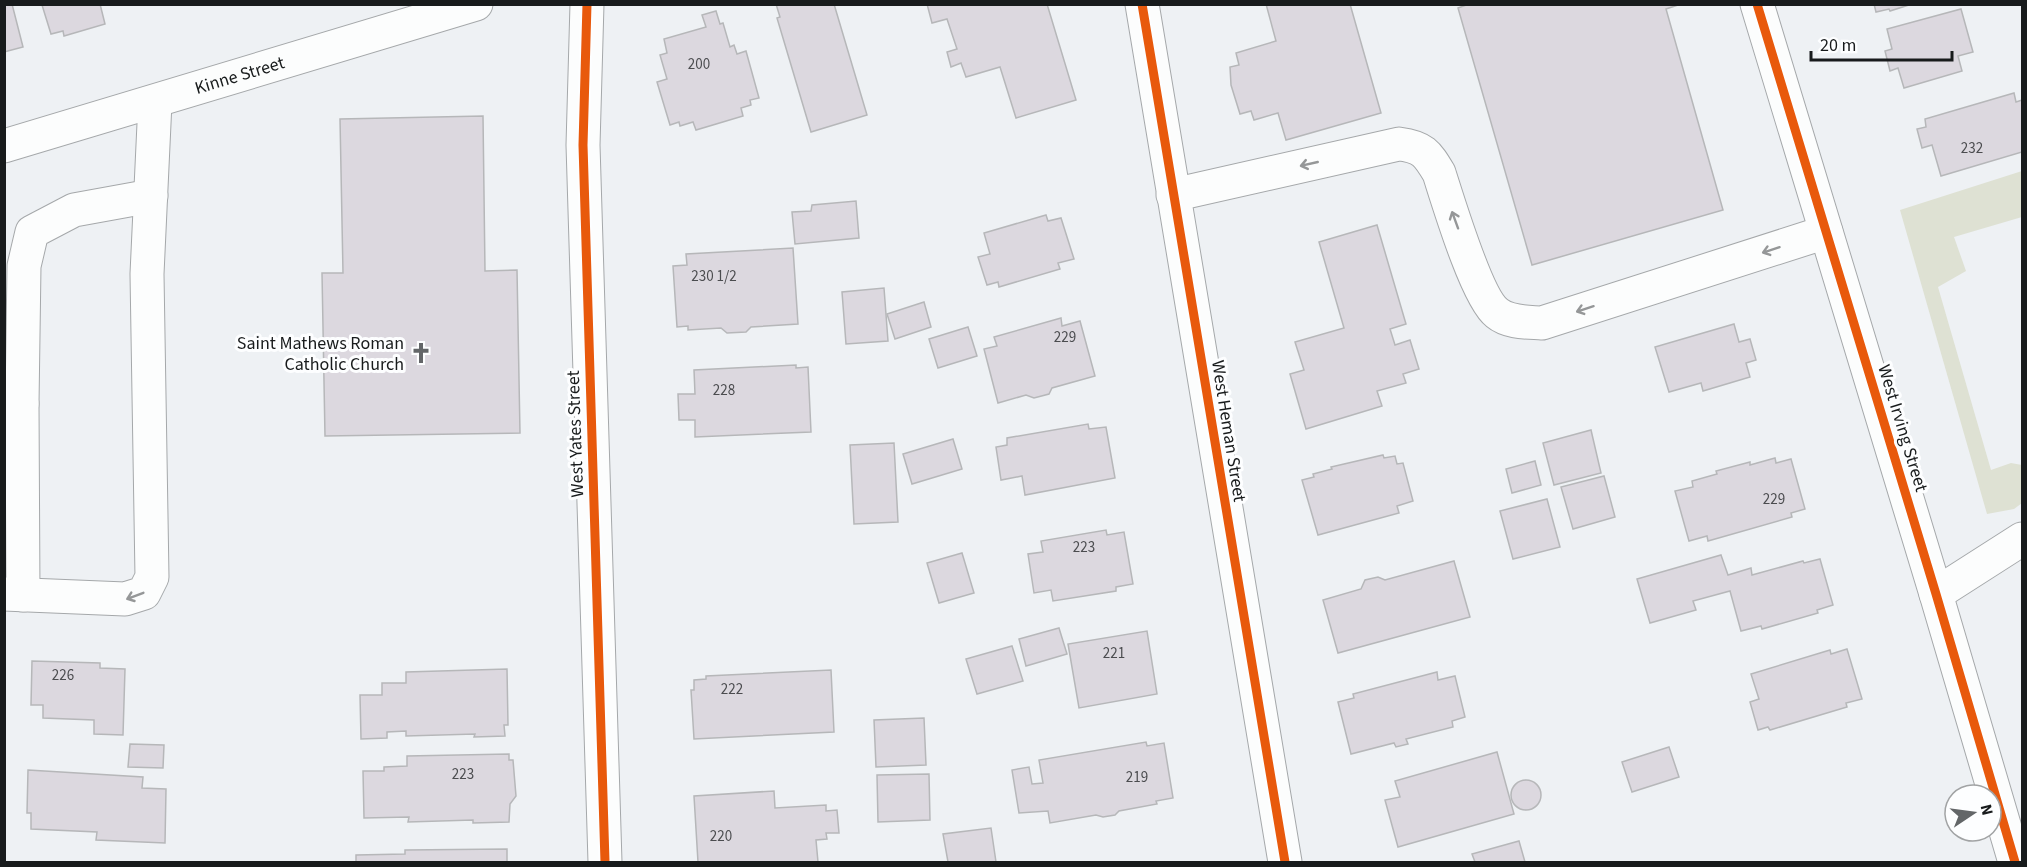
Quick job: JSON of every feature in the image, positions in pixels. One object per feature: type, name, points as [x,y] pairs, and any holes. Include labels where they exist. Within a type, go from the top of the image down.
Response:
[{"type":"street","name":"Kinne Street","points":[[4,146],[476,4]]},
{"type":"street","name":"West Yates Street","points":[[587,4],[583,145],[605,862]]},
{"type":"street","name":"West Heman Street","points":[[1142,4],[1285,862]]},
{"type":"street","name":"West Irving Street","points":[[1757,4],[2015,862]]},
{"type":"street","points":[[151,196],[74,210],[32,232],[24,266],[13,404],[14,594],[125,599],[144,593],[152,577],[147,274],[151,196],[155,102]]},
{"type":"street","points":[[1173,195],[1399,144],[1417,146],[1431,160],[1439,173],[1484,296],[1497,314],[1513,320],[1542,323],[1826,232]]},
{"type":"street","points":[[1936,594],[2022,539]]},
{"type":"shaded area","points":[[2022,171],[2022,217],[1954,237],[1966,271],[1938,287],[1991,470],[2011,463],[2022,465],[2022,503],[2014,509],[1987,514],[1900,210]]},
{"type":"building","points":[[4,4],[12,4],[23,47],[4,52]]},
{"type":"building","points":[[100,4],[105,24],[64,36],[63,31],[51,34],[42,5]]},
{"type":"building","points":[[776,4],[834,4],[867,115],[811,132],[777,18],[780,17]]},
{"type":"building","points":[[927,4],[1047,4],[1076,100],[1016,118],[1000,67],[966,77],[961,63],[951,67],[947,52],[957,49],[947,19],[932,23]]},
{"type":"building","points":[[1266,4],[1350,4],[1381,113],[1286,140],[1278,113],[1254,120],[1251,111],[1240,114],[1231,85],[1230,67],[1239,65],[1236,53],[1276,41]]},
{"type":"building","points":[[1469,4],[1681,4],[1666,9],[1723,210],[1532,265],[1458,8]]},
{"type":"building","points":[[1874,4],[1912,4],[1890,11],[1889,9],[1876,12]]},
{"type":"building","points":[[1961,9],[1973,52],[1958,56],[1962,71],[1904,88],[1898,68],[1890,71],[1885,51],[1892,49],[1887,29]]},
{"type":"building","points":[[716,11],[720,24],[723,23],[730,47],[734,45],[737,54],[746,51],[759,98],[750,100],[751,105],[741,108],[743,116],[696,130],[693,122],[680,126],[679,122],[670,125],[657,82],[667,79],[660,55],[667,53],[664,39],[706,27],[702,15]]},
{"type":"building","points":[[2014,93],[2016,102],[2022,100],[2022,152],[1941,176],[1932,145],[1922,148],[1917,129],[1926,127],[1925,119]]},
{"type":"building","name":"Saint Mathews Roman Catholic Church","points":[[483,116],[485,271],[517,270],[520,433],[325,436],[322,273],[343,273],[340,119]]},
{"type":"building","points":[[856,201],[859,238],[795,244],[792,212],[811,211],[812,205]]},
{"type":"building","points":[[1046,215],[1048,221],[1061,218],[1074,259],[1058,263],[1060,269],[999,287],[998,282],[987,285],[978,257],[990,254],[984,233]]},
{"type":"building","points":[[1377,225],[1406,324],[1390,329],[1395,345],[1410,340],[1419,369],[1403,374],[1406,383],[1377,391],[1382,406],[1306,429],[1290,374],[1304,370],[1295,342],[1344,328],[1319,242]]},
{"type":"building","points":[[793,248],[798,324],[751,327],[746,332],[727,333],[721,328],[688,330],[688,326],[677,327],[673,266],[687,265],[686,254]]},
{"type":"building","points":[[884,288],[888,341],[846,344],[842,292]]},
{"type":"building","points":[[924,302],[931,327],[895,339],[887,314]]},
{"type":"building","points":[[1061,318],[1062,326],[1080,321],[1095,376],[1052,388],[1049,394],[1034,398],[1026,395],[998,403],[984,349],[997,346],[994,337]]},
{"type":"building","points":[[1734,324],[1739,342],[1750,339],[1756,360],[1746,363],[1750,377],[1703,391],[1701,383],[1669,392],[1655,347]]},
{"type":"building","points":[[968,327],[977,356],[938,368],[929,339]]},
{"type":"building","points":[[796,365],[796,368],[808,367],[811,432],[695,437],[695,420],[679,420],[678,394],[695,394],[694,370]]},
{"type":"building","points":[[1088,424],[1089,429],[1106,427],[1115,478],[1025,495],[1022,476],[1001,480],[996,447],[1007,445],[1007,438]]},
{"type":"building","points":[[1591,430],[1601,473],[1554,485],[1543,443]]},
{"type":"building","points":[[953,439],[962,469],[912,484],[903,454]]},
{"type":"building","points":[[894,443],[898,522],[854,524],[850,445]]},
{"type":"building","points":[[1383,455],[1384,458],[1395,456],[1397,464],[1403,463],[1413,501],[1397,506],[1399,513],[1318,535],[1302,480],[1314,477],[1313,474],[1332,469],[1331,467]]},
{"type":"building","points":[[1775,458],[1776,463],[1791,459],[1805,509],[1791,513],[1792,517],[1708,541],[1707,536],[1689,541],[1675,491],[1693,487],[1692,481],[1717,474],[1716,471]]},
{"type":"building","points":[[1535,461],[1541,485],[1512,493],[1506,469]]},
{"type":"building","points":[[1604,476],[1615,517],[1573,529],[1561,487]]},
{"type":"building","points":[[1547,499],[1560,547],[1513,559],[1500,511]]},
{"type":"building","points":[[1106,530],[1107,535],[1124,532],[1133,584],[1116,587],[1116,591],[1053,601],[1051,590],[1034,593],[1028,554],[1043,552],[1041,541]]},
{"type":"building","points":[[962,553],[974,593],[939,603],[927,563]]},
{"type":"building","points":[[1721,555],[1728,575],[1751,568],[1752,575],[1803,561],[1804,563],[1820,559],[1833,605],[1817,610],[1818,613],[1762,629],[1761,626],[1741,631],[1730,591],[1693,601],[1696,610],[1650,623],[1637,579]]},
{"type":"building","points":[[1454,561],[1470,617],[1338,653],[1323,600],[1361,589],[1365,580],[1378,577],[1385,580]]},
{"type":"building","points":[[1059,628],[1067,654],[1026,666],[1019,639]]},
{"type":"building","points":[[1147,631],[1157,694],[1079,708],[1068,644]]},
{"type":"building","points":[[1012,646],[1023,681],[977,694],[966,659]]},
{"type":"building","points":[[1847,649],[1862,699],[1846,703],[1847,707],[1770,730],[1768,727],[1758,730],[1750,702],[1759,699],[1751,674],[1830,650],[1831,654]]},
{"type":"building","points":[[32,661],[100,663],[100,668],[125,669],[123,735],[94,734],[94,720],[43,718],[43,705],[31,705]]},
{"type":"building","points":[[507,669],[508,725],[504,725],[505,736],[474,737],[475,734],[406,736],[406,731],[387,732],[387,738],[361,739],[360,695],[382,695],[382,683],[406,683],[406,672]]},
{"type":"building","points":[[831,670],[834,732],[694,739],[691,690],[694,690],[694,680],[706,679],[706,676]]},
{"type":"building","points":[[1437,672],[1438,680],[1455,676],[1465,717],[1452,721],[1453,727],[1406,739],[1408,744],[1396,747],[1394,743],[1351,754],[1338,702],[1354,698],[1353,694]]},
{"type":"building","points":[[924,718],[926,765],[876,767],[874,720]]},
{"type":"building","points":[[1146,742],[1147,746],[1164,743],[1173,798],[1156,801],[1157,804],[1119,811],[1115,815],[1103,817],[1096,815],[1050,823],[1048,811],[1019,813],[1012,770],[1029,767],[1032,784],[1043,783],[1039,760]]},
{"type":"building","points":[[130,744],[164,745],[163,768],[128,767]]},
{"type":"building","points":[[1669,747],[1679,777],[1632,792],[1622,762]]},
{"type":"building","points":[[1497,752],[1514,814],[1398,847],[1385,800],[1400,797],[1395,781]]},
{"type":"building","points":[[509,754],[509,760],[513,760],[516,796],[510,804],[509,822],[473,823],[473,820],[408,822],[409,817],[364,818],[363,771],[384,771],[384,767],[407,766],[407,756]]},
{"type":"building","points":[[28,770],[143,777],[142,788],[166,789],[165,843],[96,840],[97,832],[31,829],[31,813],[27,813]]},
{"type":"building","points":[[929,774],[930,820],[878,822],[877,775]]},
{"type":"building","points":[[1526,780],[1537,784],[1541,795],[1537,806],[1526,810],[1515,806],[1511,795],[1515,784]]},
{"type":"building","points":[[774,791],[775,808],[826,805],[826,811],[837,810],[839,833],[826,833],[827,839],[816,840],[818,862],[698,862],[694,796]]},
{"type":"building","points":[[991,828],[996,862],[948,862],[943,834]]},
{"type":"building","points":[[1519,841],[1525,862],[1475,862],[1472,854]]},
{"type":"building","points":[[507,849],[507,862],[356,862],[356,855],[405,854],[405,850]]},
{"type":"cycle path","points":[[587,4],[583,145],[605,862]]},
{"type":"cycle path","points":[[1142,4],[1285,862]]},
{"type":"cycle path","points":[[1757,4],[2015,862]]},
{"type":"place","name":"Saint Mathews Roman Catholic Church","points":[[421,353]]}]
